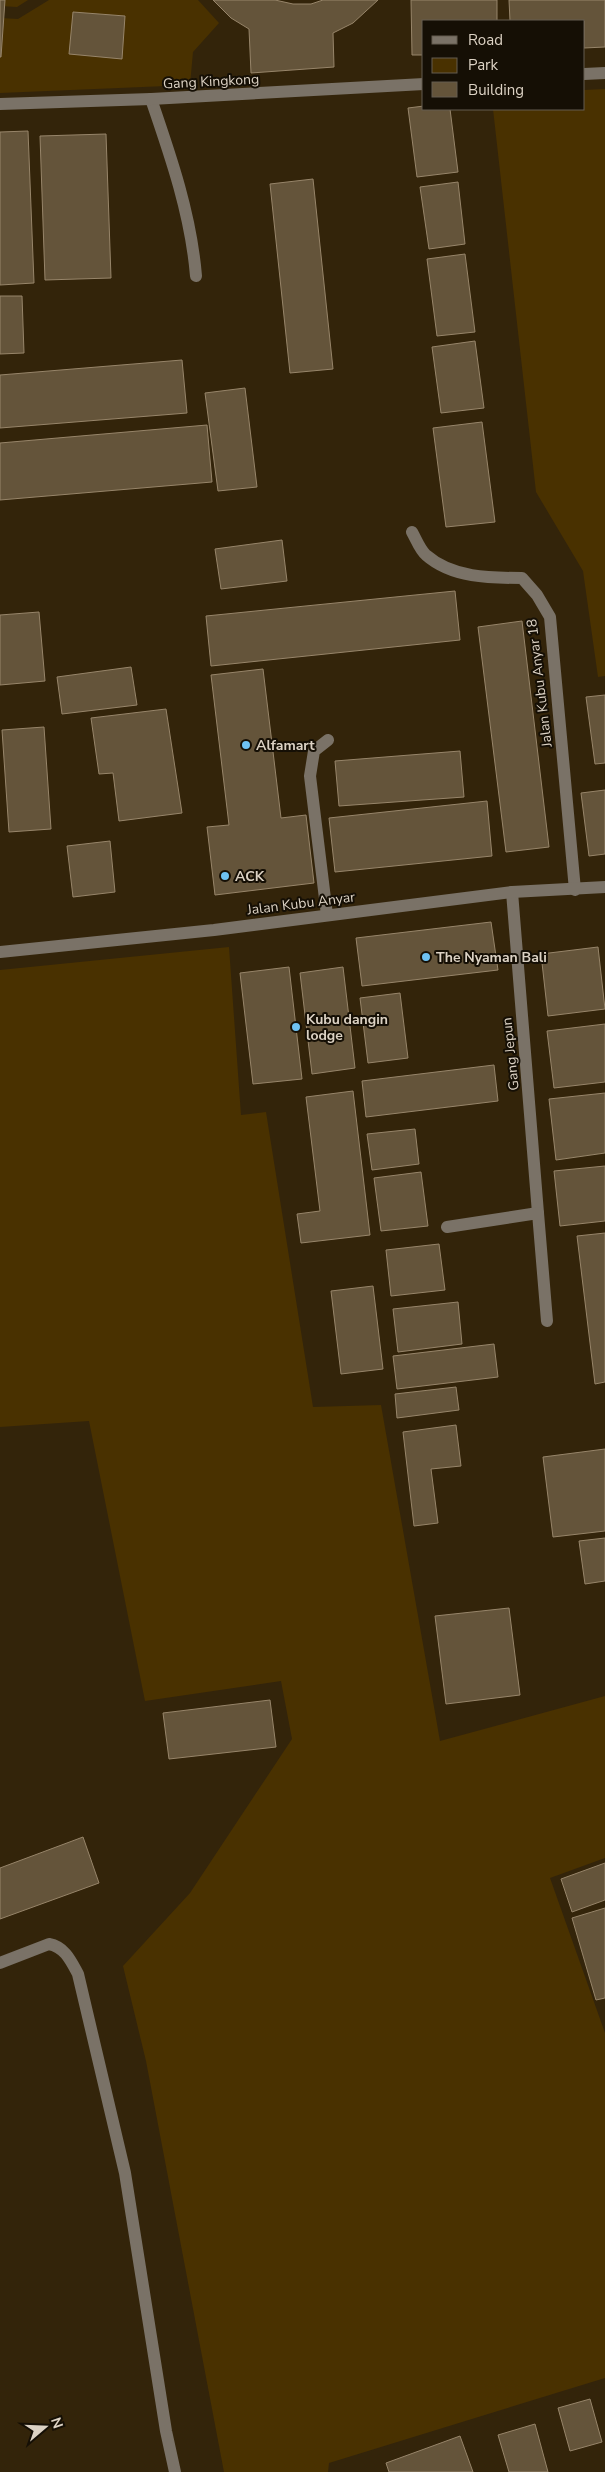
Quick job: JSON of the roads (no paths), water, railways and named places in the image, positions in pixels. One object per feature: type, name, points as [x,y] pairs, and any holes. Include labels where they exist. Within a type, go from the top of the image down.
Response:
[{"type":"street","points":[[585,74],[605,73]]},
{"type":"street","name":"Gang Kingkong","points":[[0,104],[151,99],[422,84]]},
{"type":"street","points":[[151,99],[174,166],[193,246],[196,276]]},
{"type":"street","name":"Jalan Kubu Anyar 18","points":[[412,532],[424,554],[448,570],[489,578],[522,578],[537,595],[550,617],[575,890]]},
{"type":"street","points":[[327,915],[310,776],[314,751],[328,740]]},
{"type":"street","name":"Jalan Kubu Anyar","points":[[0,952],[214,930],[512,892],[605,887]]},
{"type":"street","name":"Gang Jepun","points":[[512,892],[547,1321]]},
{"type":"street","points":[[448,1227],[538,1213]]},
{"type":"street","points":[[0,1963],[50,1944],[58,1945],[78,1974],[125,2173],[166,2431],[175,2472]]},
{"type":"place","name":"Alfamart","points":[[246,745]]},
{"type":"place","name":"ACK","points":[[225,876]]},
{"type":"place","name":"The Nyaman Bali","points":[[426,957]]},
{"type":"place","name":"Kubu dangin lodge","points":[[296,1027]]}]
